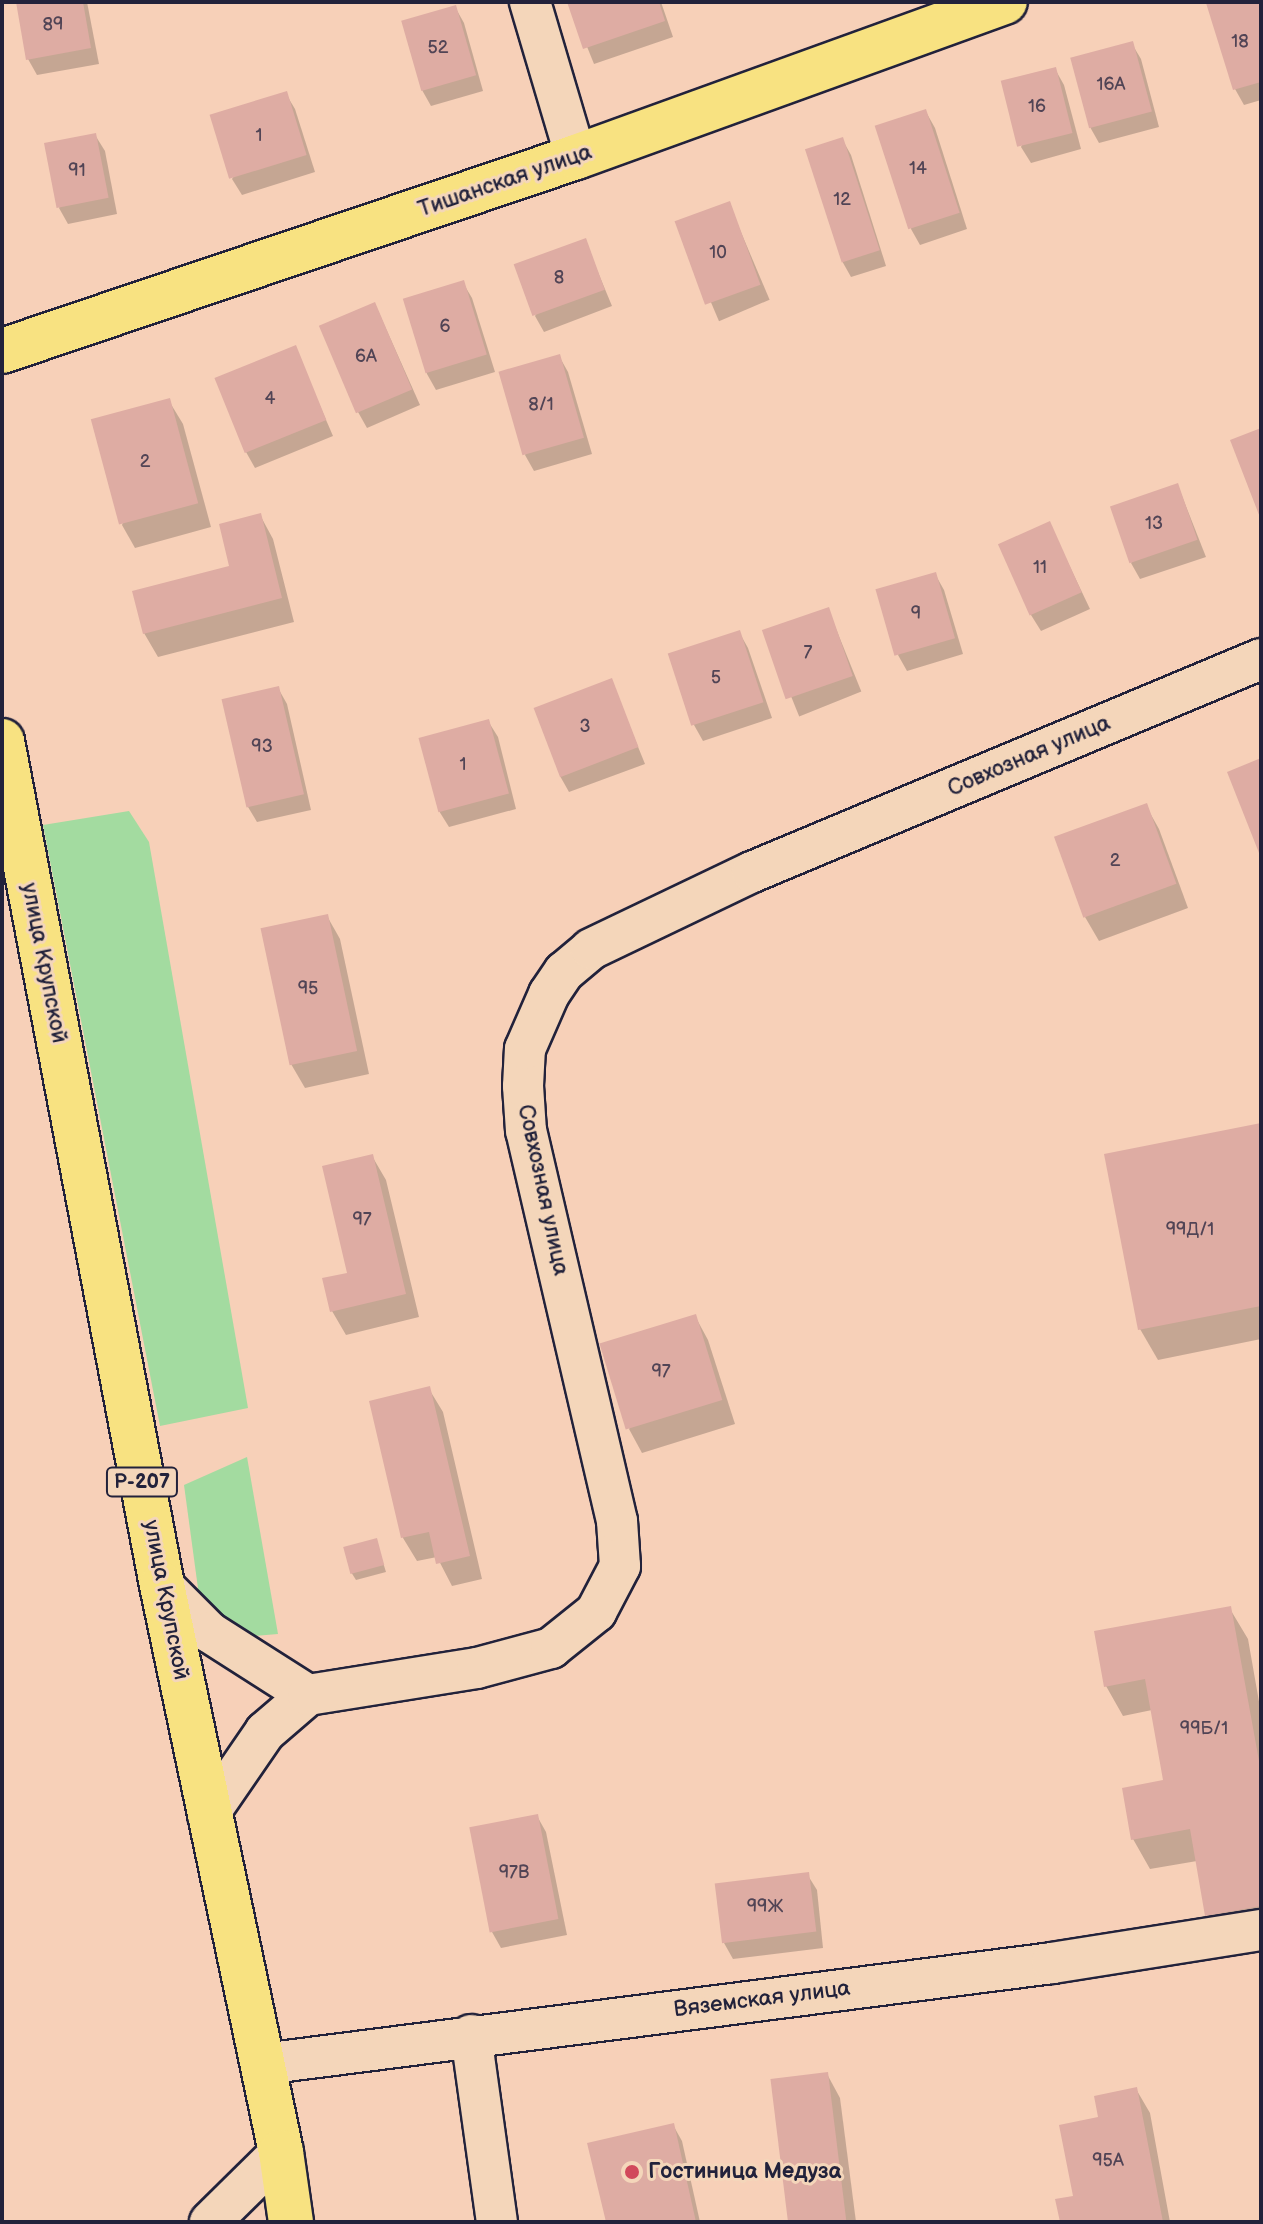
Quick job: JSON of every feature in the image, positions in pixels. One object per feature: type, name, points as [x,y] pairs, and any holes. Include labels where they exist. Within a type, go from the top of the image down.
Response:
[{"type":"main road","name":"Тишанская улица","points":[[2,351],[576,157],[1005,2]]},
{"type":"main road","name":"улица Крупской","points":[[2,741],[162,1585],[281,2152],[291,2222]]},
{"type":"street","points":[[530,2],[576,157]]},
{"type":"street","name":"Совхозная улица","points":[[308,1695],[477,1668],[551,1648],[596,1612],[620,1566],[617,1521],[526,1131],[523,1086],[525,1049],[549,994],[564,972],[591,949],[752,872],[1261,659]]},
{"type":"street","points":[[162,1585],[209,1632],[308,1695],[265,1732],[208,1815]]},
{"type":"street","name":"Вяземская улица","points":[[263,2064],[1052,1963],[1261,1930]]},
{"type":"street","points":[[471,2035],[497,2222]]},
{"type":"street","points":[[210,2222],[281,2152]]},
{"type":"green space","points":[[129,811],[149,842],[248,1408],[160,1426],[43,825]]},
{"type":"green space","points":[[247,1457],[278,1634],[205,1640],[184,1485]]},
{"type":"building","points":[[16,2],[83,2],[91,48],[26,60]]},
{"type":"building","points":[[567,2],[659,2],[665,21],[583,49]]},
{"type":"building","points":[[1261,2],[1261,82],[1233,90],[1206,3]]},
{"type":"building","points":[[456,5],[476,75],[421,91],[401,21]]},
{"type":"building","points":[[1133,41],[1152,112],[1089,128],[1070,58]]},
{"type":"building","points":[[1056,67],[1072,133],[1017,147],[1001,81]]},
{"type":"building","points":[[287,91],[307,155],[229,179],[210,115]]},
{"type":"building","points":[[926,109],[960,213],[908,229],[875,126]]},
{"type":"building","points":[[96,133],[109,198],[57,208],[44,143]]},
{"type":"building","points":[[843,137],[880,250],[842,263],[805,149]]},
{"type":"building","points":[[730,201],[760,285],[705,305],[675,221]]},
{"type":"building","points":[[586,238],[605,290],[532,316],[514,264]]},
{"type":"building","points":[[464,280],[487,355],[426,373],[403,299]]},
{"type":"building","points":[[375,302],[412,389],[356,413],[319,326]]},
{"type":"building","points":[[296,345],[326,420],[245,453],[214,378]]},
{"type":"building","points":[[560,354],[584,438],[522,455],[498,372]]},
{"type":"building","points":[[170,398],[198,503],[119,525],[91,419]]},
{"type":"building","points":[[1261,428],[1261,520],[1230,440]]},
{"type":"building","points":[[1178,483],[1198,540],[1129,563],[1110,506]]},
{"type":"building","points":[[261,513],[282,598],[143,634],[132,591],[229,566],[219,524]]},
{"type":"building","points":[[1050,521],[1082,592],[1030,615],[998,544]]},
{"type":"building","points":[[936,572],[955,638],[894,656],[875,589]]},
{"type":"building","points":[[829,607],[853,676],[786,699],[762,630]]},
{"type":"building","points":[[740,630],[763,702],[691,726],[668,653]]},
{"type":"building","points":[[612,678],[639,747],[560,777],[534,708]]},
{"type":"building","points":[[279,686],[304,794],[246,807],[222,699]]},
{"type":"building","points":[[489,719],[509,793],[438,812],[418,738]]},
{"type":"building","points":[[1261,758],[1261,858],[1227,772]]},
{"type":"building","points":[[1147,803],[1176,884],[1083,918],[1054,837]]},
{"type":"building","points":[[328,914],[357,1051],[290,1065],[261,928]]},
{"type":"building","points":[[1261,1123],[1261,1306],[1138,1330],[1104,1154]]},
{"type":"building","points":[[373,1154],[406,1294],[330,1312],[322,1278],[347,1273],[322,1166]]},
{"type":"building","points":[[696,1314],[722,1400],[626,1430],[599,1344]]},
{"type":"building","points":[[430,1386],[470,1556],[436,1564],[429,1532],[401,1538],[369,1401]]},
{"type":"building","points":[[377,1538],[384,1565],[350,1574],[343,1547]]},
{"type":"building","points":[[1231,1606],[1261,1772],[1261,1906],[1205,1916],[1190,1829],[1131,1840],[1122,1788],[1163,1780],[1145,1679],[1104,1687],[1094,1631]]},
{"type":"building","points":[[538,1814],[558,1919],[490,1932],[469,1827]]},
{"type":"building","points":[[809,1872],[816,1932],[722,1943],[715,1884]]},
{"type":"building","points":[[828,2072],[846,2222],[788,2222],[770,2079]]},
{"type":"building","points":[[1137,2087],[1163,2222],[1060,2222],[1055,2199],[1073,2196],[1059,2125],[1098,2117],[1094,2096]]},
{"type":"building","points":[[674,2123],[696,2222],[606,2222],[587,2143]]},
{"type":"place","name":"Гостиница Медуза","points":[[632,2172]]}]
